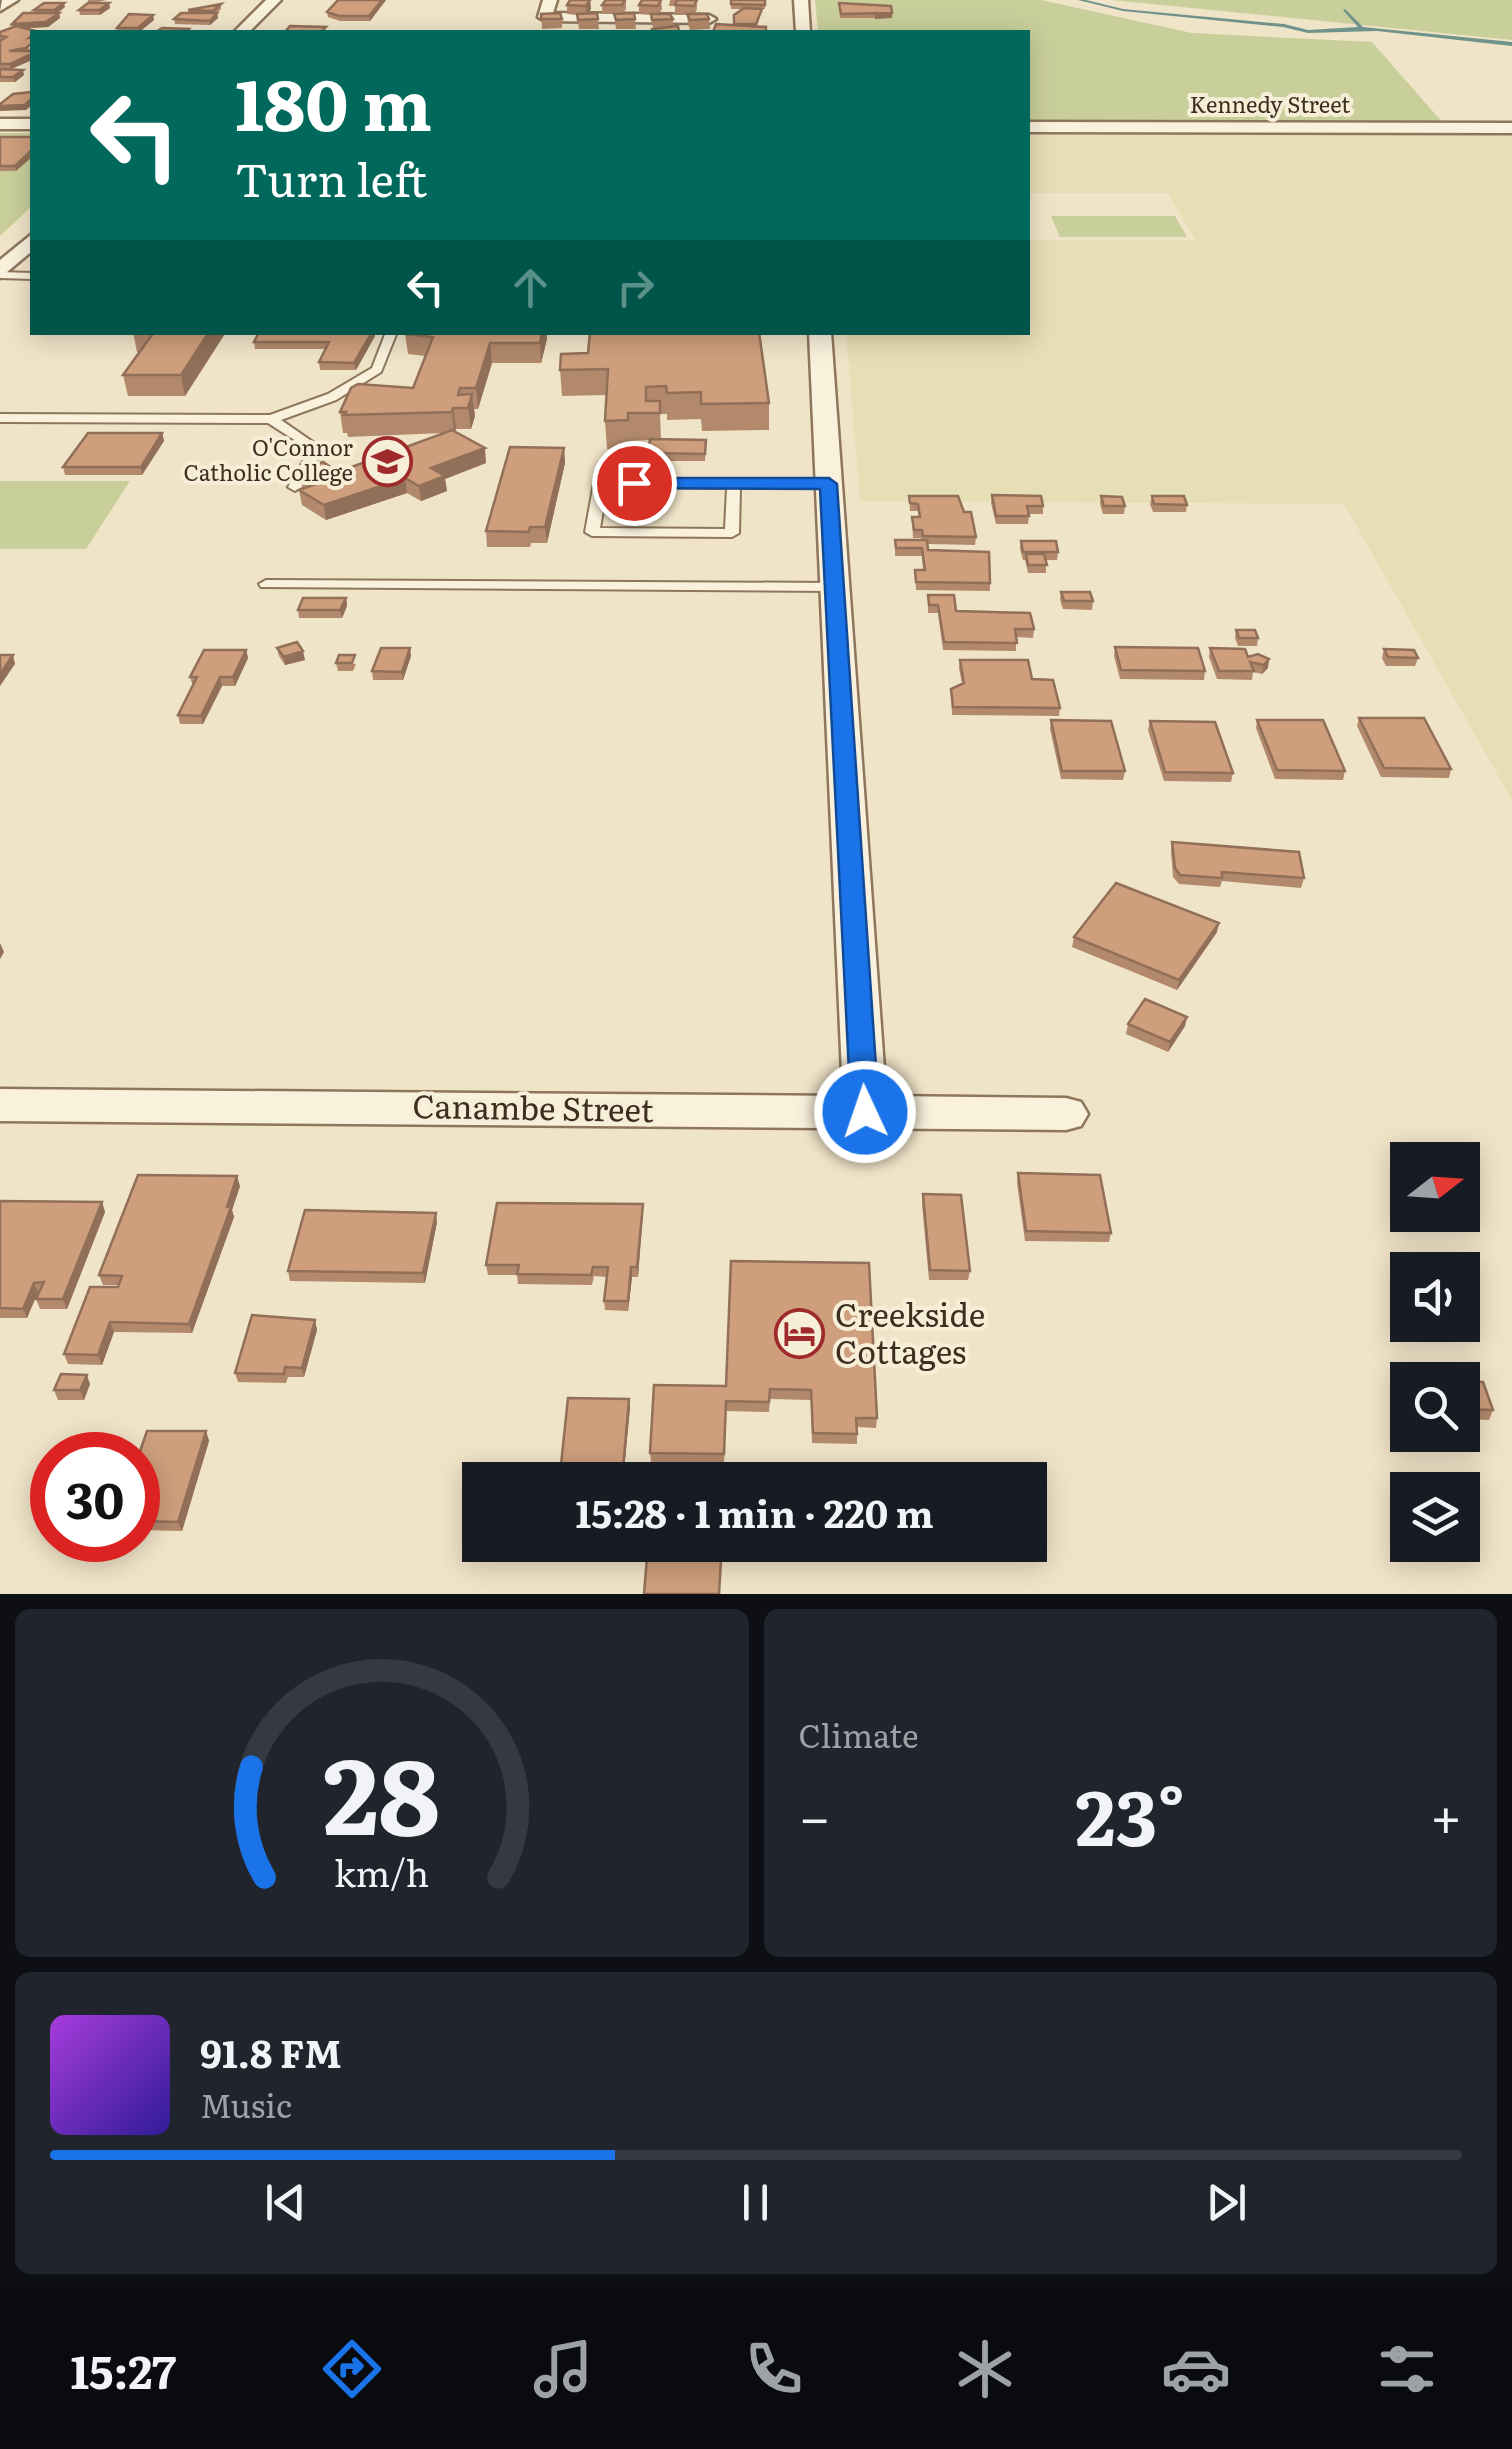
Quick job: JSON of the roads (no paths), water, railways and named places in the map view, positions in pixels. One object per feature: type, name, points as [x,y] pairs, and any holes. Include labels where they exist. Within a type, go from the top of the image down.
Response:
[{"type":"street","points":[[0,7],[10,0]]},
{"type":"street","points":[[243,30],[274,0]]},
{"type":"street","points":[[550,0],[545,17],[710,19]]},
{"type":"street","points":[[801,0],[803,30]]},
{"type":"street","points":[[0,124],[30,124]]},
{"type":"street","name":"Kennedy Street","points":[[1030,128],[1512,128]]},
{"type":"street","points":[[0,274],[30,242]]},
{"type":"street","points":[[820,335],[865,1112]]},
{"type":"street","name":"Canambe Street","points":[[0,1105],[1066,1114]]},
{"type":"lane","points":[[0,274],[30,276]]},
{"type":"lane","points":[[0,418],[271,420],[332,397],[377,370],[391,335]]},
{"type":"lane","points":[[271,420],[318,449],[295,488]]},
{"type":"lane","points":[[734,483],[732,533],[592,532],[601,482],[734,483],[829,484]]},
{"type":"lane","points":[[266,584],[835,587]]},
{"type":"waterway","points":[[1080,0],[1123,10],[1284,26],[1308,32],[1362,29]]},
{"type":"waterway","points":[[1345,10],[1362,29]]},
{"type":"waterway","points":[[1362,29],[1512,44]]},
{"type":"place","name":"O'Connor Catholic College","points":[[388,461]]},
{"type":"place","name":"Creekside Cottages","points":[[800,1334]]}]
